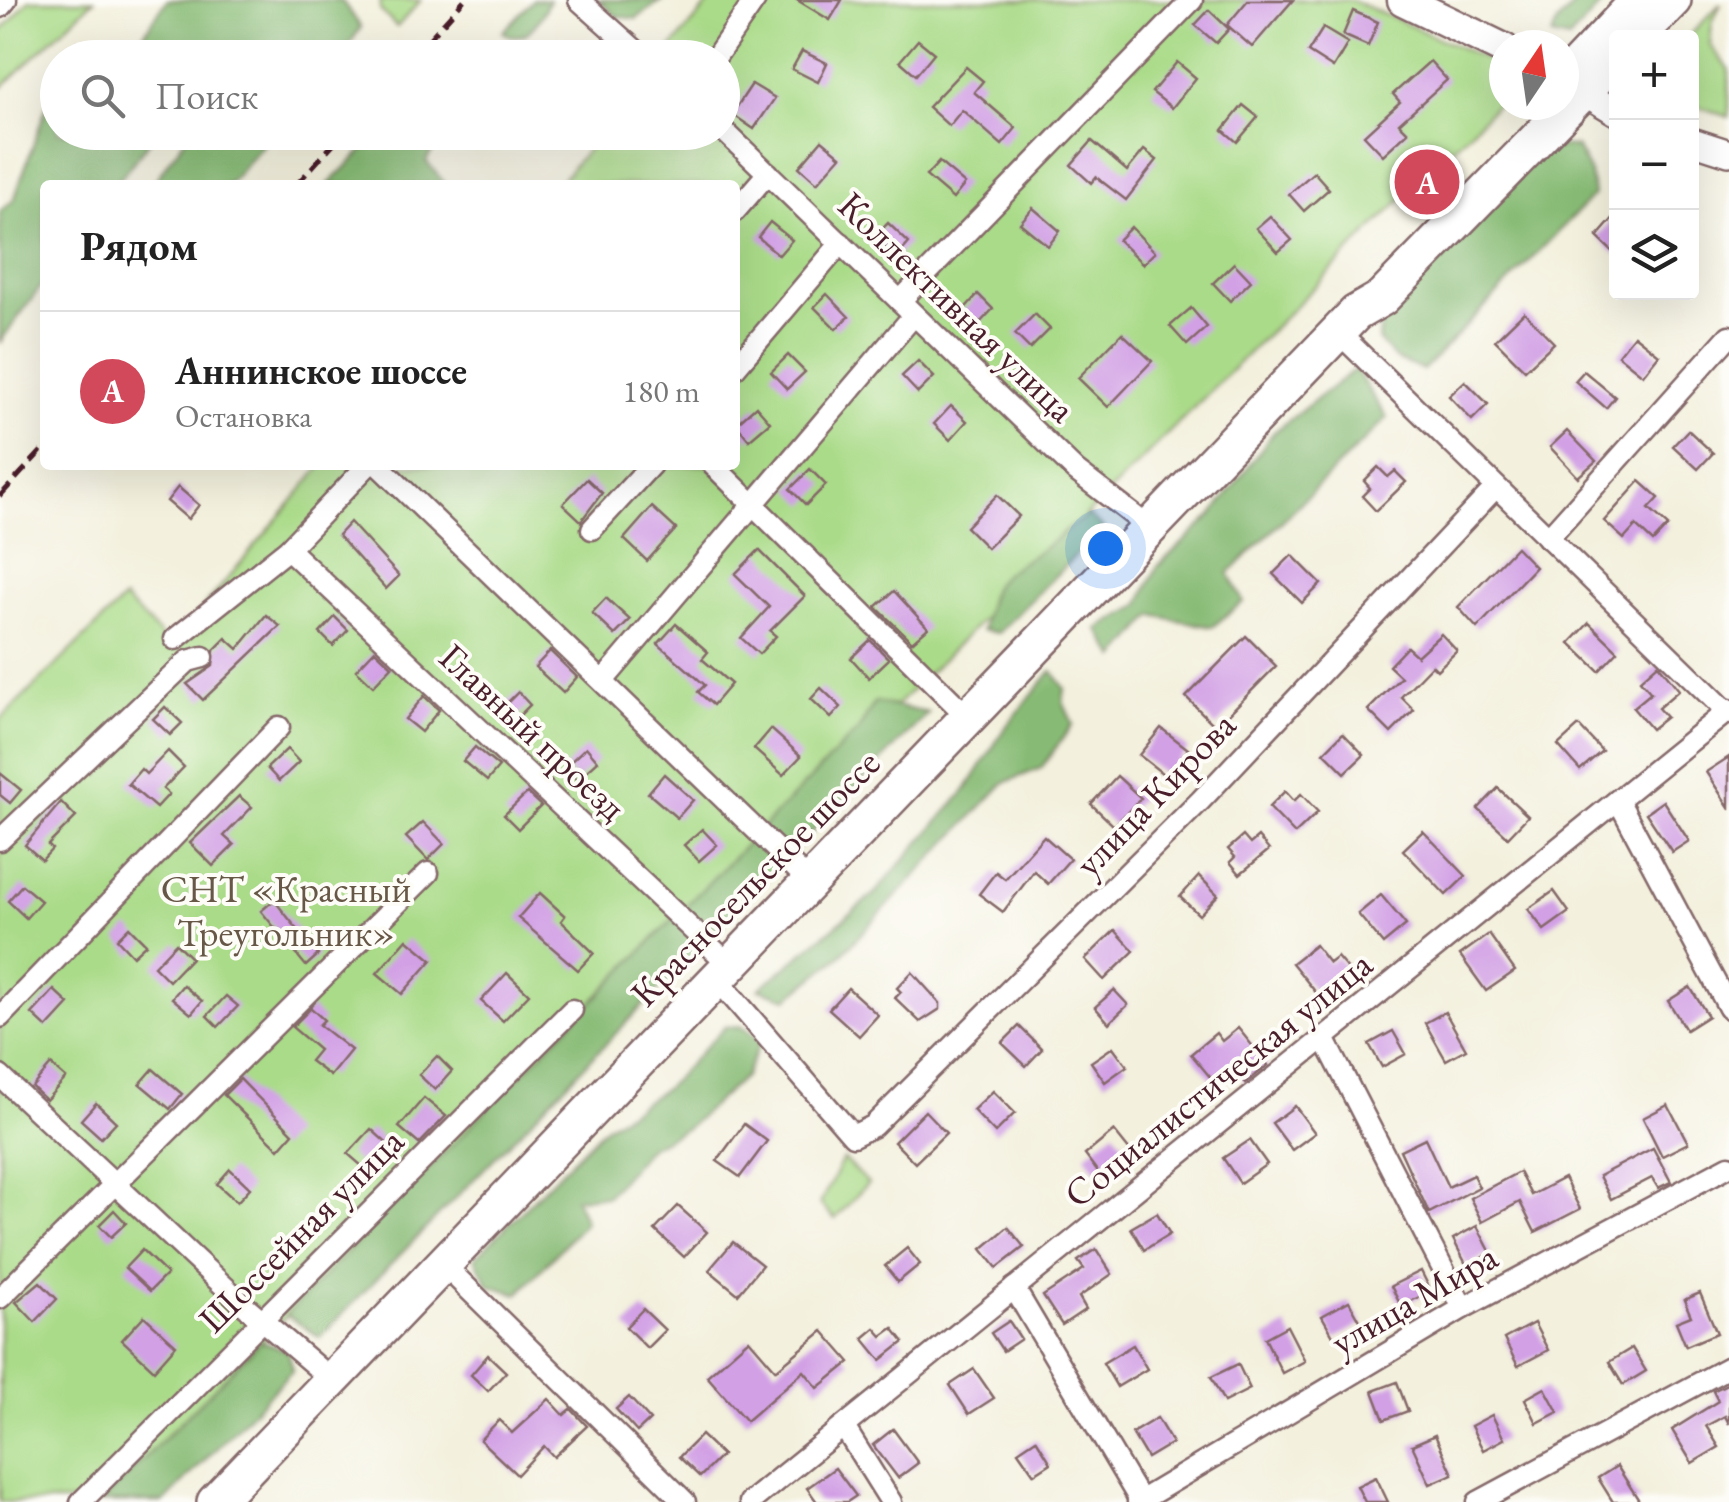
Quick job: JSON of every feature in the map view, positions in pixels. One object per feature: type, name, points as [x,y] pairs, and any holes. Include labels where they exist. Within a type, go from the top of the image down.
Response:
[{"type":"highway","name":"Красносельское шоссе","points":[[1579,73],[1640,0]]},
{"type":"highway","points":[[1644,30],[1673,0]]},
{"type":"highway","name":"Красносельское шоссе","points":[[1579,79],[1609,62]]},
{"type":"highway","name":"Красносельское шоссе","points":[[1347,322],[1366,286],[1525,120]]},
{"type":"highway","name":"Красносельское шоссе","points":[[215,1502],[1347,322],[1382,298],[1538,120]]},
{"type":"main road","points":[[1403,0],[1489,42]]},
{"type":"street","points":[[0,6],[6,0]]},
{"type":"street","points":[[579,0],[624,40]]},
{"type":"street","points":[[727,40],[755,0]]},
{"type":"street","points":[[603,681],[907,308],[1192,0]]},
{"type":"street","points":[[1579,89],[1609,108]]},
{"type":"street","points":[[1699,142],[1729,153]]},
{"type":"street","name":"Коллективная улица","points":[[740,146],[1076,471],[1150,528]]},
{"type":"street","points":[[740,205],[768,173]]},
{"type":"street","points":[[740,362],[841,243]]},
{"type":"street","points":[[1347,322],[1496,488],[1728,712]]},
{"type":"street","points":[[1548,538],[1729,336]]},
{"type":"street","points":[[175,639],[288,549],[363,470]]},
{"type":"street","points":[[383,470],[810,882]]},
{"type":"street","points":[[592,529],[646,470]]},
{"type":"street","points":[[719,470],[968,717]]},
{"type":"street","name":"улица Кирова","points":[[853,1136],[873,1126],[1201,800],[1496,488]]},
{"type":"street","name":"Главный проезд","points":[[288,549],[723,972],[853,1136]]},
{"type":"street","points":[[0,840],[188,661],[203,657]]},
{"type":"street","name":"Социалистическая улица","points":[[750,1502],[1728,712]]},
{"type":"street","points":[[0,1017],[278,727]]},
{"type":"street","points":[[1618,800],[1729,1008]]},
{"type":"street","points":[[0,1298],[113,1181],[428,873]]},
{"type":"street","name":"Шоссейная улица","points":[[81,1502],[572,1010]]},
{"type":"street","points":[[1324,1038],[1463,1308]]},
{"type":"street","points":[[0,1076],[260,1319],[332,1380]]},
{"type":"street","name":"улица Мира","points":[[1140,1502],[1463,1308],[1729,1166]]},
{"type":"street","points":[[444,1264],[685,1502]]},
{"type":"street","points":[[1014,1288],[1140,1502]]},
{"type":"street","points":[[1478,1502],[1729,1367]]},
{"type":"street","points":[[844,1427],[891,1502]]},
{"type":"green space","points":[[29,0],[94,0],[52,40],[40,40],[40,51],[0,89],[0,33]]},
{"type":"green space","points":[[167,0],[341,0],[361,27],[352,40],[140,40]]},
{"type":"green space","points":[[381,0],[421,0],[397,27],[380,10]]},
{"type":"green space","points":[[533,0],[549,0],[532,29],[519,36],[503,32]]},
{"type":"green space","points":[[598,0],[662,0],[636,19],[616,16]]},
{"type":"green space","name":"СНТ «Красный Треугольник»","points":[[712,0],[1352,0],[1489,60],[1489,112],[101,1502],[0,1502],[0,720],[124,599],[171,646],[319,470],[740,470],[740,180],[561,180],[587,150],[740,150],[740,40],[678,40]]},
{"type":"green space","points":[[1579,0],[1605,0],[1578,30],[1554,30]]},
{"type":"green space","points":[[1721,3],[1712,23],[1710,45],[1729,69],[1729,117],[1699,106],[1699,30],[1695,30]]},
{"type":"green space","points":[[40,125],[40,150],[143,150],[119,180],[40,180],[40,288],[0,342],[0,211],[14,200]]},
{"type":"green space","points":[[1548,146],[1576,147],[1590,173],[1594,195],[1423,370],[1396,360],[1378,340],[1384,313]]},
{"type":"green space","points":[[176,150],[258,150],[232,180],[155,180]]},
{"type":"green space","points":[[364,150],[433,150],[426,161],[442,180],[333,180]]},
{"type":"green space","points":[[1355,369],[1387,418],[1229,573],[1243,602],[1212,627],[1153,615],[1116,658],[1098,629],[1139,606],[1157,567],[1211,517],[1273,433]]},
{"type":"green space","points":[[1089,516],[1103,528],[998,633],[982,630],[989,598],[998,581]]},
{"type":"green space","points":[[1052,671],[1065,688],[1063,702],[1073,724],[1041,768],[1004,783],[839,957],[788,998],[759,989],[874,894],[966,790],[1005,728]]},
{"type":"green space","points":[[875,702],[928,713],[320,1337],[286,1315],[859,729]]},
{"type":"green space","points":[[740,1026],[761,1041],[745,1076],[687,1128],[649,1147],[607,1196],[575,1198],[585,1222],[518,1294],[489,1285],[475,1258],[606,1126],[666,1088],[725,1027]]},
{"type":"green space","points":[[843,1159],[868,1183],[835,1219],[820,1204]]},
{"type":"green space","points":[[261,1341],[288,1351],[293,1370],[164,1502],[101,1502]]},
{"type":"building","points":[[797,0],[842,0],[830,20]]},
{"type":"building","points":[[1248,0],[1293,0],[1252,47],[1227,25]]},
{"type":"building","points":[[1209,10],[1229,29],[1216,43],[1195,25]]},
{"type":"building","points":[[1353,11],[1378,22],[1368,46],[1343,35]]},
{"type":"building","points":[[1323,28],[1348,43],[1333,68],[1308,52]]},
{"type":"building","points":[[918,40],[934,53],[916,75],[900,61]]},
{"type":"building","points":[[802,51],[827,63],[818,82],[792,69]]},
{"type":"building","points":[[1430,61],[1447,80],[1399,123],[1408,132],[1383,155],[1364,135],[1400,102],[1393,94]]},
{"type":"building","points":[[1177,62],[1196,78],[1172,108],[1152,92]]},
{"type":"building","points":[[966,67],[983,81],[974,92],[1016,128],[1002,145],[962,110],[949,126],[928,107]]},
{"type":"building","points":[[752,84],[775,98],[754,129],[740,119],[740,102]]},
{"type":"building","points":[[1243,105],[1258,117],[1237,142],[1223,130]]},
{"type":"building","points":[[822,140],[841,156],[817,183],[799,167]]},
{"type":"building","points":[[1092,141],[1127,171],[1144,150],[1157,160],[1126,200],[1096,177],[1091,183],[1071,165]]},
{"type":"building","points":[[939,162],[965,184],[953,199],[926,176]]},
{"type":"building","points":[[1314,172],[1329,189],[1304,211],[1289,194]]},
{"type":"building","points":[[1033,208],[1060,231],[1048,246],[1020,223]]},
{"type":"building","points":[[1270,216],[1292,240],[1278,252],[1256,228]]},
{"type":"building","points":[[770,222],[792,240],[779,255],[758,237]]},
{"type":"building","points":[[888,223],[909,243],[896,258],[874,237]]},
{"type":"building","points":[[1609,223],[1609,248],[1597,237]]},
{"type":"building","points":[[1131,227],[1155,252],[1143,264],[1118,240]]},
{"type":"building","points":[[1234,263],[1251,281],[1230,301],[1213,283]]},
{"type":"building","points":[[827,294],[849,317],[836,329],[814,307]]},
{"type":"building","points":[[978,294],[993,309],[973,330],[958,316]]},
{"type":"building","points":[[1191,308],[1207,327],[1187,345],[1170,326]]},
{"type":"building","points":[[1524,312],[1554,343],[1525,370],[1495,340]]},
{"type":"building","points":[[1035,314],[1050,329],[1030,349],[1015,334]]},
{"type":"building","points":[[1122,333],[1152,361],[1108,407],[1078,378]]},
{"type":"building","points":[[1634,335],[1659,355],[1643,375],[1618,355]]},
{"type":"building","points":[[788,355],[805,372],[787,389],[771,372]]},
{"type":"building","points":[[918,361],[934,377],[918,393],[902,376]]},
{"type":"building","points":[[1584,371],[1615,397],[1606,408],[1575,381]]},
{"type":"building","points":[[1465,381],[1488,404],[1472,420],[1449,396]]},
{"type":"building","points":[[756,406],[770,422],[749,440],[740,429],[740,420]]},
{"type":"building","points":[[951,406],[967,421],[950,440],[934,424]]},
{"type":"building","points":[[1688,430],[1713,453],[1698,469],[1673,446]]},
{"type":"building","points":[[1567,431],[1596,461],[1578,477],[1550,447]]},
{"type":"building","points":[[1378,467],[1388,477],[1395,471],[1406,482],[1376,511],[1362,496],[1370,488],[1364,481]]},
{"type":"building","points":[[810,469],[826,485],[806,505],[790,489]]},
{"type":"building","points":[[587,479],[602,493],[581,521],[563,504]]},
{"type":"building","points":[[1640,481],[1659,498],[1649,509],[1668,526],[1653,542],[1636,526],[1624,539],[1604,521]]},
{"type":"building","points":[[178,487],[199,505],[188,519],[167,501]]},
{"type":"building","points":[[997,495],[1019,516],[987,548],[966,527]]},
{"type":"building","points":[[652,507],[676,529],[647,561],[624,539]]},
{"type":"building","points":[[350,522],[399,576],[386,589],[338,535]]},
{"type":"building","points":[[1516,547],[1535,567],[1477,628],[1458,607]]},
{"type":"building","points":[[759,550],[805,596],[770,631],[776,636],[759,654],[741,638],[769,607],[735,574]]},
{"type":"building","points":[[1292,555],[1321,584],[1302,603],[1273,574]]},
{"type":"building","points":[[894,591],[928,628],[912,642],[876,607]]},
{"type":"building","points":[[606,598],[630,620],[615,635],[592,613]]},
{"type":"building","points":[[266,615],[280,626],[203,700],[187,684],[213,666],[214,650],[226,638],[238,649]]},
{"type":"building","points":[[335,617],[348,630],[333,646],[320,633]]},
{"type":"building","points":[[1589,623],[1618,651],[1599,671],[1570,643]]},
{"type":"building","points":[[676,624],[708,652],[702,659],[731,684],[713,705],[698,692],[705,685],[658,644]]},
{"type":"building","points":[[1441,634],[1457,651],[1437,670],[1432,665],[1401,697],[1414,710],[1391,733],[1368,710],[1401,677],[1389,666],[1407,647],[1417,656]]},
{"type":"building","points":[[1246,636],[1276,666],[1216,727],[1186,697]]},
{"type":"building","points":[[870,640],[889,659],[869,678],[851,658]]},
{"type":"building","points":[[375,650],[392,666],[373,686],[356,670]]},
{"type":"building","points":[[550,651],[577,677],[563,693],[535,667]]},
{"type":"building","points":[[1658,664],[1679,690],[1658,708],[1666,717],[1651,729],[1633,708],[1651,693],[1640,680]]},
{"type":"building","points":[[821,688],[841,707],[831,718],[811,699]]},
{"type":"building","points":[[518,692],[530,705],[512,723],[499,711]]},
{"type":"building","points":[[424,696],[439,710],[421,732],[405,719]]},
{"type":"building","points":[[165,707],[182,723],[170,735],[153,719]]},
{"type":"building","points":[[1579,726],[1602,751],[1580,770],[1558,745]]},
{"type":"building","points":[[1161,728],[1188,749],[1167,777],[1139,755]]},
{"type":"building","points":[[771,729],[801,756],[783,775],[754,749]]},
{"type":"building","points":[[1343,733],[1364,755],[1345,773],[1324,752]]},
{"type":"building","points":[[475,747],[499,767],[487,781],[463,761]]},
{"type":"building","points":[[586,747],[598,761],[577,780],[565,767]]},
{"type":"building","points":[[287,749],[299,762],[279,781],[267,768]]},
{"type":"building","points":[[168,751],[184,767],[163,789],[169,794],[156,808],[128,784],[141,769],[146,774]]},
{"type":"building","points":[[1729,757],[1729,807],[1706,772]]},
{"type":"building","points":[[0,773],[21,790],[10,803],[0,795]]},
{"type":"building","points":[[664,774],[693,800],[677,818],[648,793]]},
{"type":"building","points":[[1117,776],[1141,798],[1114,826],[1091,804]]},
{"type":"building","points":[[1498,788],[1528,816],[1508,837],[1478,809]]},
{"type":"building","points":[[1285,791],[1294,801],[1301,794],[1318,812],[1295,834],[1269,807]]},
{"type":"building","points":[[527,793],[541,806],[518,829],[504,815]]},
{"type":"building","points":[[239,796],[252,807],[224,836],[234,845],[213,866],[190,843]]},
{"type":"building","points":[[1663,801],[1689,841],[1672,852],[1646,813]]},
{"type":"building","points":[[61,802],[76,817],[48,845],[52,849],[42,860],[25,845]]},
{"type":"building","points":[[423,822],[444,844],[428,860],[406,837]]},
{"type":"building","points":[[702,829],[717,845],[699,861],[684,845]]},
{"type":"building","points":[[1423,831],[1466,876],[1446,895],[1403,850]]},
{"type":"building","points":[[1044,836],[1070,859],[1048,884],[1034,871],[1003,912],[979,894],[996,872],[1005,879]]},
{"type":"building","points":[[1243,836],[1250,844],[1258,837],[1269,850],[1240,874],[1230,862],[1235,857],[1228,849]]},
{"type":"building","points":[[1199,876],[1218,895],[1199,915],[1180,897]]},
{"type":"building","points":[[22,885],[41,901],[26,918],[8,901]]},
{"type":"building","points":[[1554,891],[1569,912],[1544,930],[1528,909]]},
{"type":"building","points":[[540,893],[565,916],[561,921],[594,953],[578,970],[518,918]]},
{"type":"building","points":[[1381,895],[1406,925],[1383,944],[1358,914]]},
{"type":"building","points":[[274,900],[318,955],[306,966],[261,911]]},
{"type":"building","points":[[129,927],[146,944],[133,956],[117,939]]},
{"type":"building","points":[[1115,930],[1134,951],[1104,980],[1085,959]]},
{"type":"building","points":[[1489,934],[1515,971],[1486,991],[1460,955]]},
{"type":"building","points":[[407,939],[432,960],[402,994],[377,973]]},
{"type":"building","points":[[176,943],[191,958],[169,981],[154,966]]},
{"type":"building","points":[[1315,945],[1329,963],[1337,957],[1349,971],[1318,995],[1292,963]]},
{"type":"building","points":[[912,972],[940,1003],[940,1009],[920,1022],[895,998],[901,992],[897,988]]},
{"type":"building","points":[[507,973],[529,994],[503,1021],[481,1001]]},
{"type":"building","points":[[183,985],[202,1001],[191,1014],[172,998]]},
{"type":"building","points":[[1690,987],[1708,1016],[1686,1030],[1668,1001]]},
{"type":"building","points":[[848,988],[878,1015],[859,1036],[829,1009]]},
{"type":"building","points":[[54,990],[69,1004],[47,1028],[32,1014]]},
{"type":"building","points":[[1114,990],[1128,1005],[1109,1023],[1095,1007]]},
{"type":"building","points":[[226,996],[238,1006],[218,1027],[207,1016]]},
{"type":"building","points":[[311,1008],[324,1020],[319,1025],[351,1050],[330,1076],[310,1061],[319,1050],[292,1027]]},
{"type":"building","points":[[1445,1012],[1466,1049],[1446,1060],[1425,1023]]},
{"type":"building","points":[[1019,1026],[1042,1049],[1026,1066],[1002,1043]]},
{"type":"building","points":[[1238,1028],[1268,1065],[1246,1083],[1233,1068],[1215,1083],[1191,1054],[1216,1033],[1222,1041]]},
{"type":"building","points":[[1393,1031],[1406,1054],[1382,1067],[1369,1044]]},
{"type":"building","points":[[1113,1047],[1127,1066],[1105,1082],[1091,1062]]},
{"type":"building","points":[[437,1056],[452,1071],[435,1090],[419,1075]]},
{"type":"building","points":[[51,1065],[66,1078],[46,1100],[32,1087]]},
{"type":"building","points":[[153,1069],[182,1094],[170,1109],[140,1084]]},
{"type":"building","points":[[240,1079],[293,1133],[279,1149],[224,1095]]},
{"type":"building","points":[[993,1091],[1015,1113],[995,1133],[973,1110]]},
{"type":"building","points":[[424,1098],[446,1116],[419,1144],[399,1127]]},
{"type":"building","points":[[96,1103],[116,1122],[101,1138],[81,1120]]},
{"type":"building","points":[[1668,1105],[1688,1143],[1662,1156],[1643,1118]]},
{"type":"building","points":[[1295,1106],[1315,1133],[1292,1150],[1272,1123]]},
{"type":"building","points":[[925,1111],[946,1133],[915,1163],[894,1142]]},
{"type":"building","points":[[744,1124],[767,1141],[740,1177],[717,1161]]},
{"type":"building","points":[[371,1129],[392,1148],[370,1173],[348,1154]]},
{"type":"building","points":[[1114,1131],[1130,1151],[1100,1175],[1085,1155]]},
{"type":"building","points":[[1425,1138],[1448,1187],[1473,1175],[1479,1187],[1429,1213],[1400,1150]]},
{"type":"building","points":[[1250,1140],[1267,1164],[1240,1183],[1223,1158]]},
{"type":"building","points":[[1653,1148],[1671,1182],[1658,1188],[1652,1178],[1611,1199],[1599,1176]]},
{"type":"building","points":[[230,1169],[250,1188],[237,1202],[217,1184]]},
{"type":"building","points":[[1519,1172],[1531,1195],[1564,1178],[1580,1209],[1535,1232],[1520,1202],[1482,1222],[1470,1198]]},
{"type":"building","points":[[678,1206],[707,1232],[684,1257],[655,1230]]},
{"type":"building","points":[[114,1210],[126,1223],[111,1237],[99,1225]]},
{"type":"building","points":[[1157,1213],[1170,1234],[1144,1250],[1131,1228]]},
{"type":"building","points":[[1477,1226],[1491,1253],[1467,1266],[1453,1239]]},
{"type":"building","points":[[1008,1227],[1024,1247],[997,1268],[982,1249]]},
{"type":"building","points":[[733,1242],[762,1265],[738,1294],[709,1270]]},
{"type":"building","points":[[907,1248],[920,1264],[898,1282],[885,1266]]},
{"type":"building","points":[[1096,1249],[1112,1274],[1079,1297],[1086,1309],[1062,1325],[1043,1296],[1084,1269],[1078,1261]]},
{"type":"building","points":[[142,1250],[167,1274],[150,1291],[125,1268]]},
{"type":"building","points":[[1421,1271],[1431,1291],[1401,1306],[1391,1286]]},
{"type":"building","points":[[40,1282],[57,1299],[35,1322],[16,1302]]},
{"type":"building","points":[[1700,1293],[1717,1333],[1686,1346],[1676,1322],[1691,1316],[1684,1300]]},
{"type":"building","points":[[1349,1301],[1362,1324],[1335,1339],[1322,1316]]},
{"type":"building","points":[[643,1309],[665,1330],[647,1348],[626,1327]]},
{"type":"building","points":[[144,1316],[176,1345],[154,1370],[122,1340]]},
{"type":"building","points":[[1009,1321],[1021,1339],[1003,1351],[991,1333]]},
{"type":"building","points":[[1534,1323],[1548,1350],[1518,1366],[1504,1339]]},
{"type":"building","points":[[1287,1326],[1305,1361],[1282,1373],[1265,1338]]},
{"type":"building","points":[[875,1328],[882,1336],[893,1328],[904,1342],[881,1360],[863,1338]]},
{"type":"building","points":[[823,1331],[850,1362],[818,1388],[804,1371],[746,1421],[707,1376],[749,1339],[776,1370]]},
{"type":"building","points":[[1133,1345],[1147,1369],[1117,1387],[1103,1363]]},
{"type":"building","points":[[1632,1348],[1646,1371],[1623,1385],[1609,1362]]},
{"type":"building","points":[[488,1355],[506,1372],[488,1391],[471,1375]]},
{"type":"building","points":[[1238,1364],[1250,1389],[1224,1402],[1211,1377]]},
{"type":"building","points":[[974,1369],[994,1398],[969,1414],[950,1385]]},
{"type":"building","points":[[1397,1382],[1408,1411],[1384,1420],[1373,1391]]},
{"type":"building","points":[[1729,1383],[1729,1424],[1725,1416],[1706,1426],[1719,1447],[1692,1463],[1672,1430],[1718,1401],[1713,1391]]},
{"type":"building","points":[[1545,1388],[1558,1412],[1537,1423],[1525,1399]]},
{"type":"building","points":[[629,1397],[650,1420],[637,1432],[616,1409]]},
{"type":"building","points":[[549,1399],[564,1415],[571,1409],[587,1426],[554,1457],[544,1446],[517,1475],[480,1440],[499,1420],[512,1433]]},
{"type":"building","points":[[1492,1415],[1504,1439],[1483,1450],[1471,1426]]},
{"type":"building","points":[[1157,1418],[1172,1443],[1147,1458],[1132,1433]]},
{"type":"building","points":[[893,1429],[918,1463],[898,1478],[873,1445]]},
{"type":"building","points":[[701,1435],[722,1455],[700,1477],[679,1457]]},
{"type":"building","points":[[1435,1435],[1453,1474],[1430,1484],[1412,1445]]},
{"type":"building","points":[[1036,1439],[1051,1463],[1034,1474],[1018,1451]]},
{"type":"building","points":[[1617,1466],[1640,1502],[1613,1502],[1598,1478]]},
{"type":"building","points":[[835,1468],[856,1496],[847,1502],[817,1502],[807,1488]]},
{"type":"building","points":[[1376,1477],[1388,1502],[1365,1502],[1357,1486]]},
{"type":"railway","points":[[428,40],[464,0]]},
{"type":"railway","points":[[301,180],[328,150]]},
{"type":"railway","points":[[0,496],[40,452]]},
{"type":"place","name":"Аннинское шоссе","points":[[1427,182]]}]
